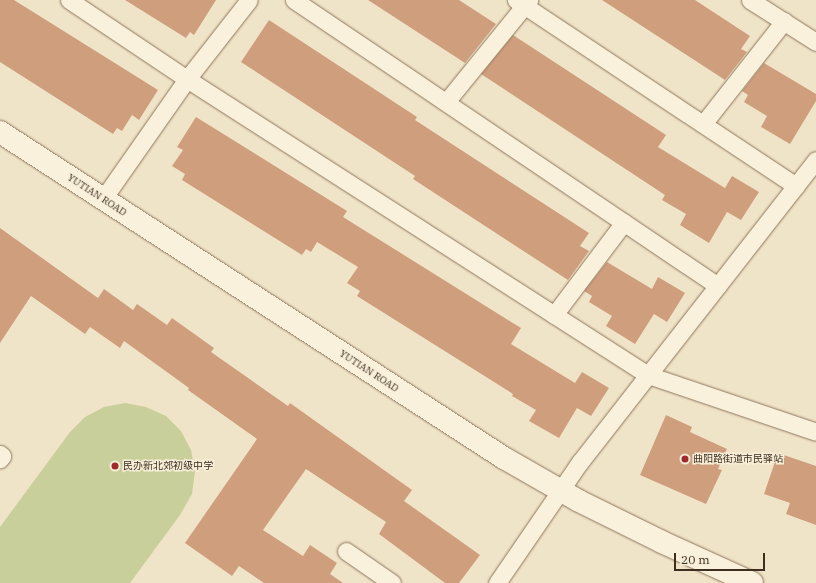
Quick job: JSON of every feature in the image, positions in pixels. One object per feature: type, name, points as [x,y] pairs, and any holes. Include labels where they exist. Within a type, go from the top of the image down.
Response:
[{"type":"street","name":"YUTIAN ROAD","points":[[0,132],[504,458],[560,491],[662,542],[752,583]]},
{"type":"lane","points":[[69,0],[187,79],[648,375],[816,432]]},
{"type":"lane","points":[[103,199],[187,79],[249,0]]},
{"type":"lane","points":[[294,0],[718,286]]},
{"type":"lane","points":[[750,0],[816,42]]},
{"type":"lane","points":[[446,102],[523,2],[796,186]]},
{"type":"lane","points":[[703,124],[784,21]]},
{"type":"lane","points":[[497,583],[580,462],[816,160]]},
{"type":"lane","points":[[554,315],[624,222]]},
{"type":"lane","points":[[0,454],[2,456],[0,459]]},
{"type":"lane","points":[[346,551],[392,583]]},
{"type":"green space","points":[[125,403],[146,407],[166,416],[181,431],[191,450],[195,471],[192,494],[180,515],[130,583],[0,583],[0,527],[70,432],[85,417],[104,407]]},
{"type":"building","points":[[0,0],[14,0],[158,90],[139,120],[132,115],[122,131],[117,128],[113,134],[0,62]]},
{"type":"building","points":[[125,0],[216,0],[194,35],[190,32],[186,38]]},
{"type":"building","points":[[368,0],[459,0],[496,24],[465,63]]},
{"type":"building","points":[[602,0],[695,0],[750,36],[741,49],[747,52],[725,80]]},
{"type":"building","points":[[269,20],[417,117],[415,120],[589,233],[580,246],[589,251],[568,280],[413,179],[415,176],[241,62]]},
{"type":"building","points":[[513,35],[666,135],[658,147],[725,188],[732,176],[759,192],[741,220],[727,212],[709,243],[680,225],[686,214],[662,200],[665,195],[481,74]]},
{"type":"building","points":[[764,63],[816,94],[816,101],[790,144],[761,127],[767,116],[744,102],[748,95],[742,91]]},
{"type":"building","points":[[196,117],[347,211],[343,217],[521,328],[511,344],[575,383],[582,372],[609,388],[591,416],[577,408],[559,438],[529,421],[536,410],[357,296],[360,291],[347,283],[358,267],[317,242],[311,252],[306,249],[302,255],[182,180],[185,174],[172,166],[183,150],[177,147]]},
{"type":"building","points":[[0,228],[98,298],[104,289],[133,310],[137,304],[167,325],[172,318],[214,348],[211,352],[288,406],[290,403],[412,490],[404,501],[480,555],[459,583],[445,583],[379,534],[386,522],[306,469],[263,530],[303,556],[310,545],[337,563],[330,574],[343,583],[264,583],[239,566],[232,576],[185,543],[257,439],[188,390],[189,388],[124,341],[120,348],[90,327],[85,334],[31,296],[0,343]]},
{"type":"building","points":[[607,262],[652,289],[658,277],[685,293],[667,322],[654,314],[635,344],[606,326],[612,316],[589,302],[592,296],[584,291]]},
{"type":"building","name":"曲阳路街道市民驿站","points":[[666,415],[692,427],[690,432],[727,449],[718,469],[722,470],[706,504],[640,475]]},
{"type":"building","points":[[778,453],[816,466],[816,525],[786,514],[790,503],[764,494]]},
{"type":"place","name":"曲阳路街道市民驿站","points":[[685,459]]},
{"type":"place","name":"民办新北郊初级中学","points":[[115,466]]}]
